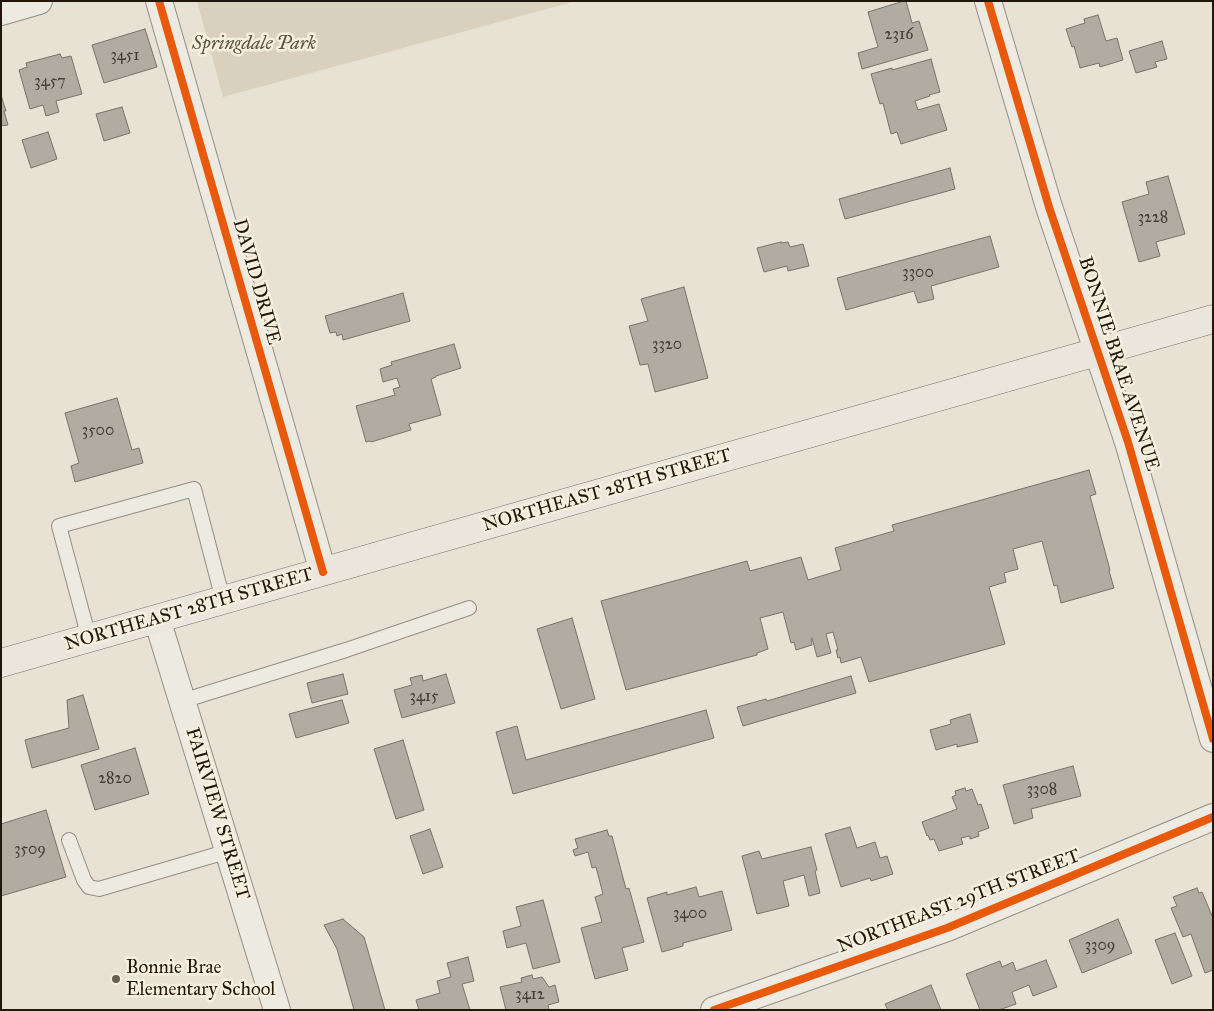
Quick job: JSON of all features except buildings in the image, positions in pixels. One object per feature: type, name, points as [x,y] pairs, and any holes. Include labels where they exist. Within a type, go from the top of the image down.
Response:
[{"type":"main road","name":"NORTHEAST 28TH STREET","points":[[1,663],[1213,319]]},
{"type":"street","points":[[1,12],[39,1]]},
{"type":"street","name":"DAVID DRIVE","points":[[159,1],[324,572]]},
{"type":"street","name":"BONNIE BRAE AVENUE","points":[[988,1],[1049,207],[1128,442],[1213,739]]},
{"type":"street","name":"FAIRVIEW STREET","points":[[157,619],[277,1010]]},
{"type":"street","name":"NORTHEAST 29TH STREET","points":[[714,1010],[947,928],[1213,817]]},
{"type":"lane","points":[[89,638],[59,526],[194,489],[222,600]]},
{"type":"lane","points":[[182,701],[346,650],[470,608]]},
{"type":"lane","points":[[69,840],[84,880],[89,887],[99,889],[228,851]]},
{"type":"green space","name":"Springdale Park","points":[[197,1],[576,1],[223,97]]},
{"type":"cycle path","points":[[159,1],[323,572]]},
{"type":"cycle path","points":[[988,1],[1049,207],[1128,442],[1213,739]]},
{"type":"cycle path","points":[[714,1010],[947,928],[1213,817]]},
{"type":"place","name":"Bonnie Brae Elementary School","points":[[116,979]]}]
